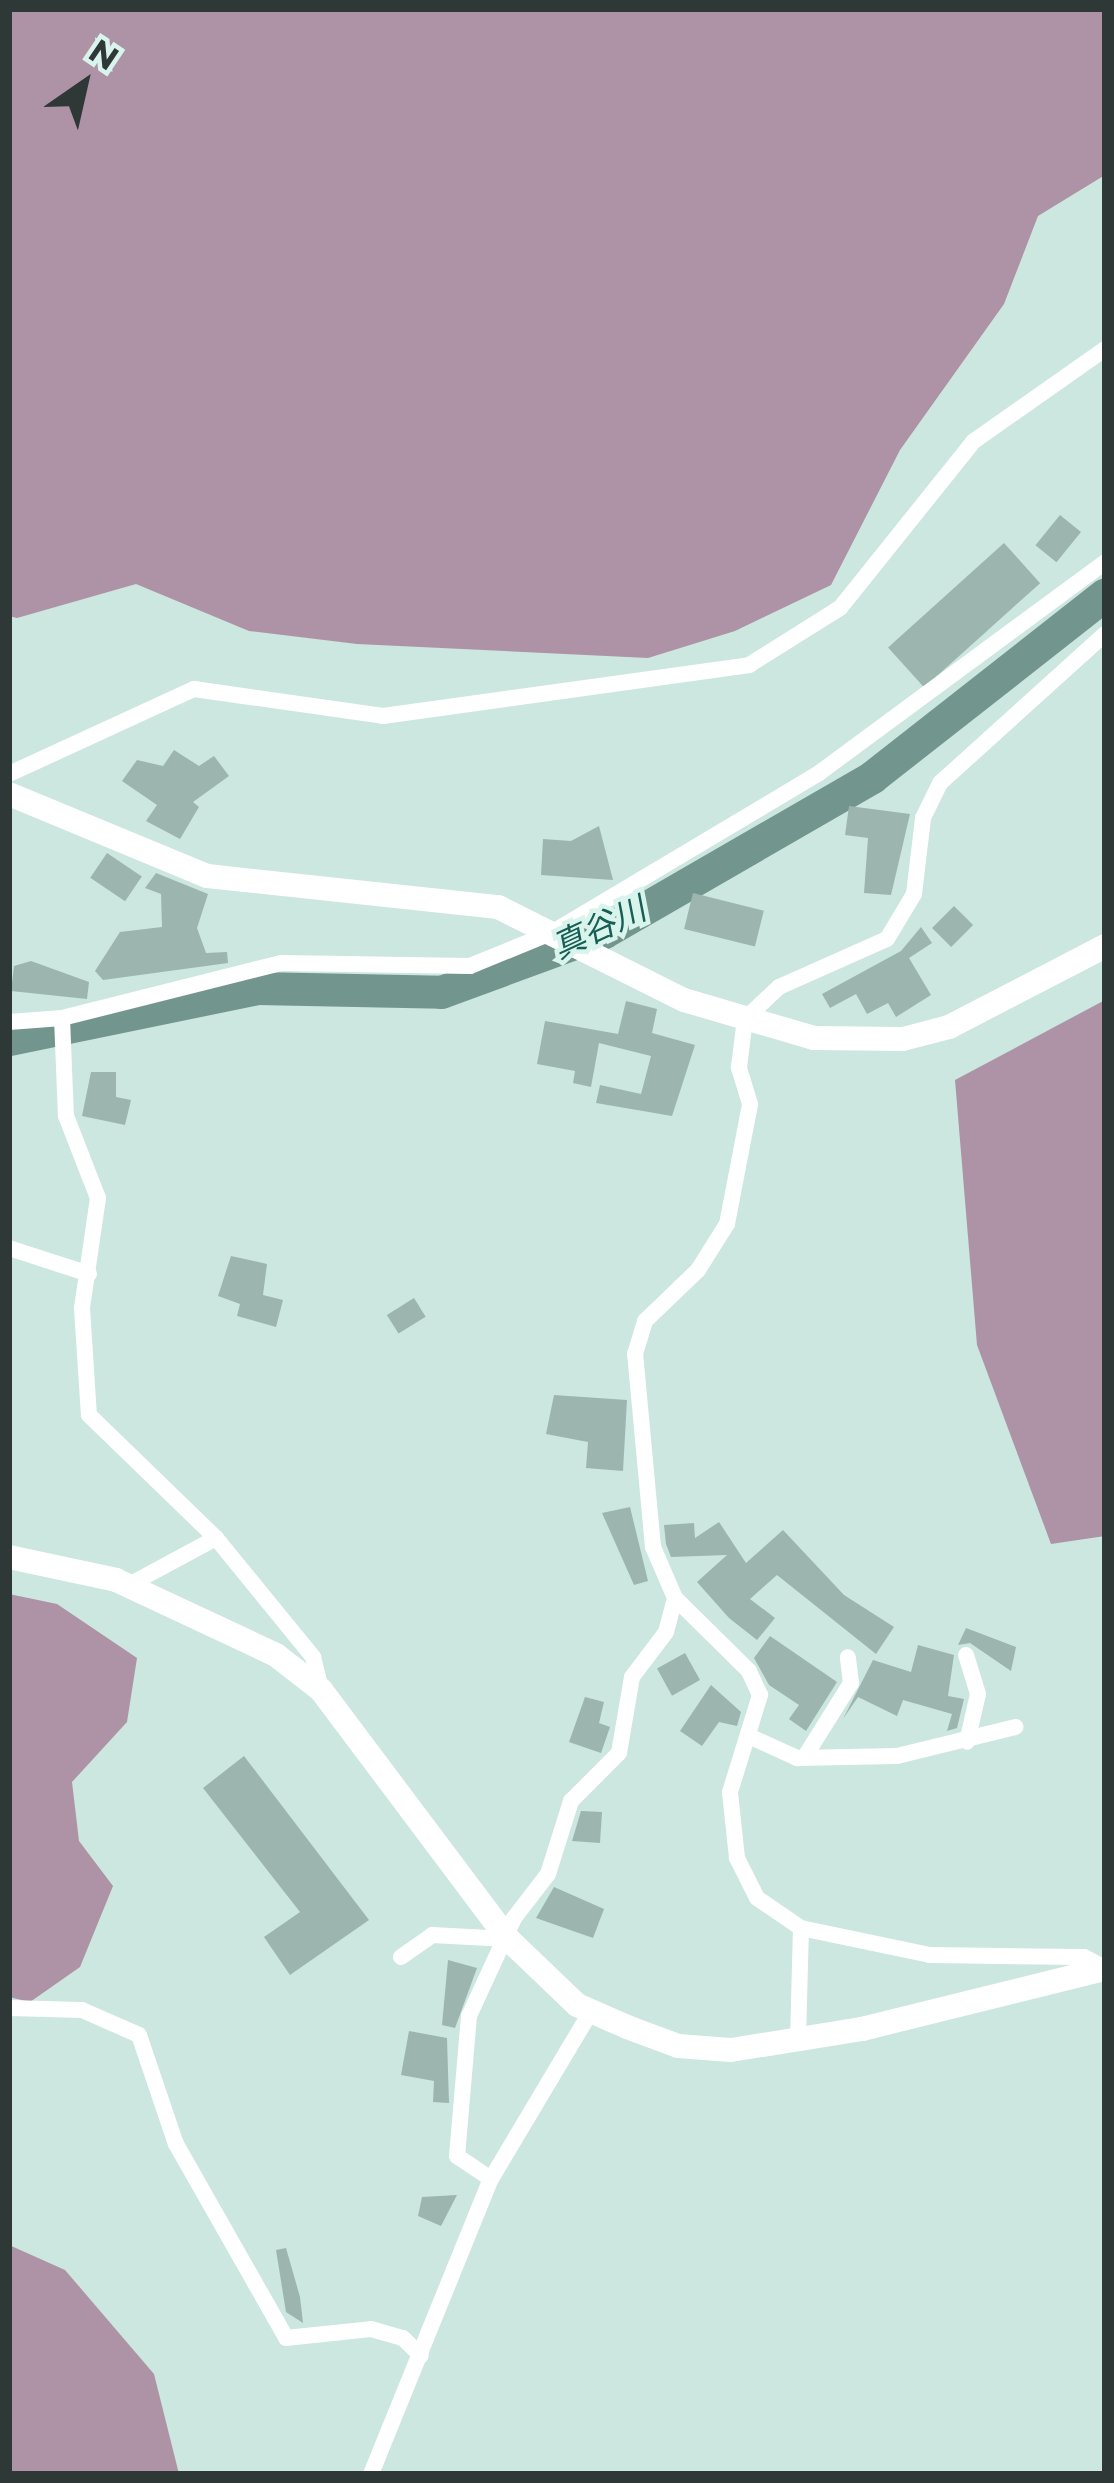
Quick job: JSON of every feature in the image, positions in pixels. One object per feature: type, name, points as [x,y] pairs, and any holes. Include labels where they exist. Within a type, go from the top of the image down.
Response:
[{"type":"street","points":[[9,774],[194,689],[383,716],[749,665],[840,608],[974,440],[1105,349]]},
{"type":"street","points":[[9,1022],[63,1021],[281,963],[470,966],[556,936],[819,773],[1105,562]]},
{"type":"street","points":[[1104,1967],[1084,1958],[967,1960],[801,1928],[774,1917],[736,1858],[732,1780],[751,1737],[760,1695],[749,1671],[675,1598],[643,1510],[646,1412],[635,1354],[645,1322],[698,1270],[727,1224],[750,1104],[740,1066],[745,1019],[779,988],[887,939],[914,894],[923,818],[940,783],[1105,634]]},
{"type":"street","points":[[9,794],[207,876],[462,898],[745,1019],[814,1038],[903,1040],[949,1027],[1105,946]]},
{"type":"street","points":[[63,1021],[66,1116],[98,1198],[88,1274],[89,1415],[216,1538],[314,1657],[321,1690]]},
{"type":"street","points":[[9,1248],[88,1274]]},
{"type":"street","points":[[129,1585],[216,1538]]},
{"type":"street","points":[[9,1557],[129,1585],[276,1655],[321,1690],[508,1939],[591,2011],[678,2046],[798,2041],[1104,1967]]},
{"type":"street","points":[[491,2179],[457,2156],[469,2016],[548,1874],[571,1801],[619,1753],[632,1678],[666,1632],[675,1598]]},
{"type":"street","points":[[966,1655],[977,1694],[967,1742]]},
{"type":"street","points":[[804,1758],[851,1684],[848,1657]]},
{"type":"street","points":[[751,1737],[804,1758],[967,1742],[1015,1727]]},
{"type":"street","points":[[798,2041],[801,1928]]},
{"type":"street","points":[[401,1957],[432,1935],[508,1939]]},
{"type":"street","points":[[9,2008],[82,2010],[139,2036],[176,2144],[286,2338],[371,2329],[403,2338],[421,2356]]},
{"type":"street","points":[[370,2474],[491,2179],[591,2011]]},
{"type":"shaded area","points":[[9,9],[1105,9],[1105,175],[1038,216],[1004,304],[900,450],[831,585],[735,631],[648,658],[357,644],[249,631],[136,584],[17,618],[9,616]]},
{"type":"shaded area","points":[[1105,1000],[1105,1536],[1051,1544],[977,1345],[955,1080]]},
{"type":"shaded area","points":[[9,1594],[57,1604],[137,1658],[127,1722],[72,1782],[79,1841],[113,1886],[80,1967],[30,2002],[9,1997]]},
{"type":"shaded area","points":[[9,2245],[65,2270],[154,2374],[179,2474],[9,2474]]},
{"type":"building","points":[[1060,515],[1081,532],[1056,562],[1035,545]]},
{"type":"building","points":[[1004,543],[1040,583],[924,688],[888,647]]},
{"type":"building","points":[[174,750],[199,766],[214,756],[229,776],[193,802],[199,807],[180,839],[146,821],[157,805],[122,781],[137,760],[163,766]]},
{"type":"building","points":[[849,806],[910,814],[891,895],[864,893],[868,838],[845,835]]},
{"type":"building","points":[[599,826],[613,880],[541,875],[543,839],[571,841]]},
{"type":"building","points":[[107,853],[142,876],[125,901],[90,878]]},
{"type":"building","points":[[156,873],[208,894],[197,928],[206,953],[227,952],[228,963],[103,980],[95,971],[120,932],[162,927],[161,894],[145,888]]},
{"type":"building","points":[[693,893],[764,911],[755,947],[684,929]]},
{"type":"building","points":[[954,906],[973,925],[951,947],[932,928]]},
{"type":"building","points":[[921,927],[932,943],[909,958],[931,995],[896,1017],[888,1003],[867,1014],[856,994],[830,1008],[822,994],[901,951]]},
{"type":"building","points":[[31,961],[89,982],[87,999],[11,991],[14,966]]},
{"type":"building","points":[[626,1001],[657,1009],[652,1033],[695,1045],[672,1116],[596,1103],[600,1085],[641,1094],[651,1056],[599,1043],[591,1087],[573,1083],[575,1071],[537,1064],[545,1021],[618,1034]]},
{"type":"building","points":[[91,1072],[116,1072],[116,1097],[131,1100],[125,1125],[82,1116]]},
{"type":"building","points":[[231,1256],[267,1264],[263,1295],[283,1300],[276,1327],[237,1316],[240,1304],[218,1296]]},
{"type":"building","points":[[414,1298],[426,1317],[399,1334],[387,1315]]},
{"type":"building","points":[[554,1395],[627,1400],[623,1471],[586,1468],[588,1442],[546,1434]]},
{"type":"building","points":[[630,1507],[648,1581],[634,1585],[602,1513]]},
{"type":"building","points":[[719,1522],[746,1563],[783,1530],[844,1595],[894,1627],[876,1654],[777,1575],[750,1599],[775,1618],[757,1640],[729,1618],[697,1582],[727,1555],[671,1557],[664,1525],[694,1523],[695,1538]]},
{"type":"building","points":[[966,1628],[1016,1647],[1011,1671],[970,1643],[958,1645]]},
{"type":"building","points":[[770,1636],[837,1682],[806,1731],[789,1719],[799,1705],[769,1685],[754,1658]]},
{"type":"building","points":[[918,1645],[954,1655],[948,1696],[964,1699],[957,1728],[947,1731],[952,1714],[903,1700],[897,1716],[858,1697],[843,1719],[873,1660],[911,1672]]},
{"type":"building","points":[[685,1653],[700,1680],[672,1696],[657,1669]]},
{"type":"building","points":[[711,1685],[741,1712],[737,1726],[719,1722],[702,1746],[680,1731]]},
{"type":"building","points":[[585,1697],[604,1702],[599,1723],[610,1727],[601,1753],[569,1742]]},
{"type":"building","points":[[244,1756],[369,1920],[290,1975],[264,1937],[300,1912],[203,1788]]},
{"type":"building","points":[[581,1811],[602,1812],[600,1843],[572,1841]]},
{"type":"building","points":[[554,1887],[604,1909],[593,1938],[536,1918]]},
{"type":"building","points":[[448,1960],[477,1968],[455,2028],[442,2025]]},
{"type":"building","points":[[409,2031],[447,2038],[449,2103],[433,2102],[434,2081],[401,2075]]},
{"type":"building","points":[[457,2195],[441,2226],[418,2216],[422,2197]]},
{"type":"building","points":[[286,2248],[303,2323],[286,2312],[276,2250]]},
{"type":"waterway","name":"真谷川","points":[[9,1039],[257,988],[441,992],[604,932],[872,777],[1105,594]]}]
